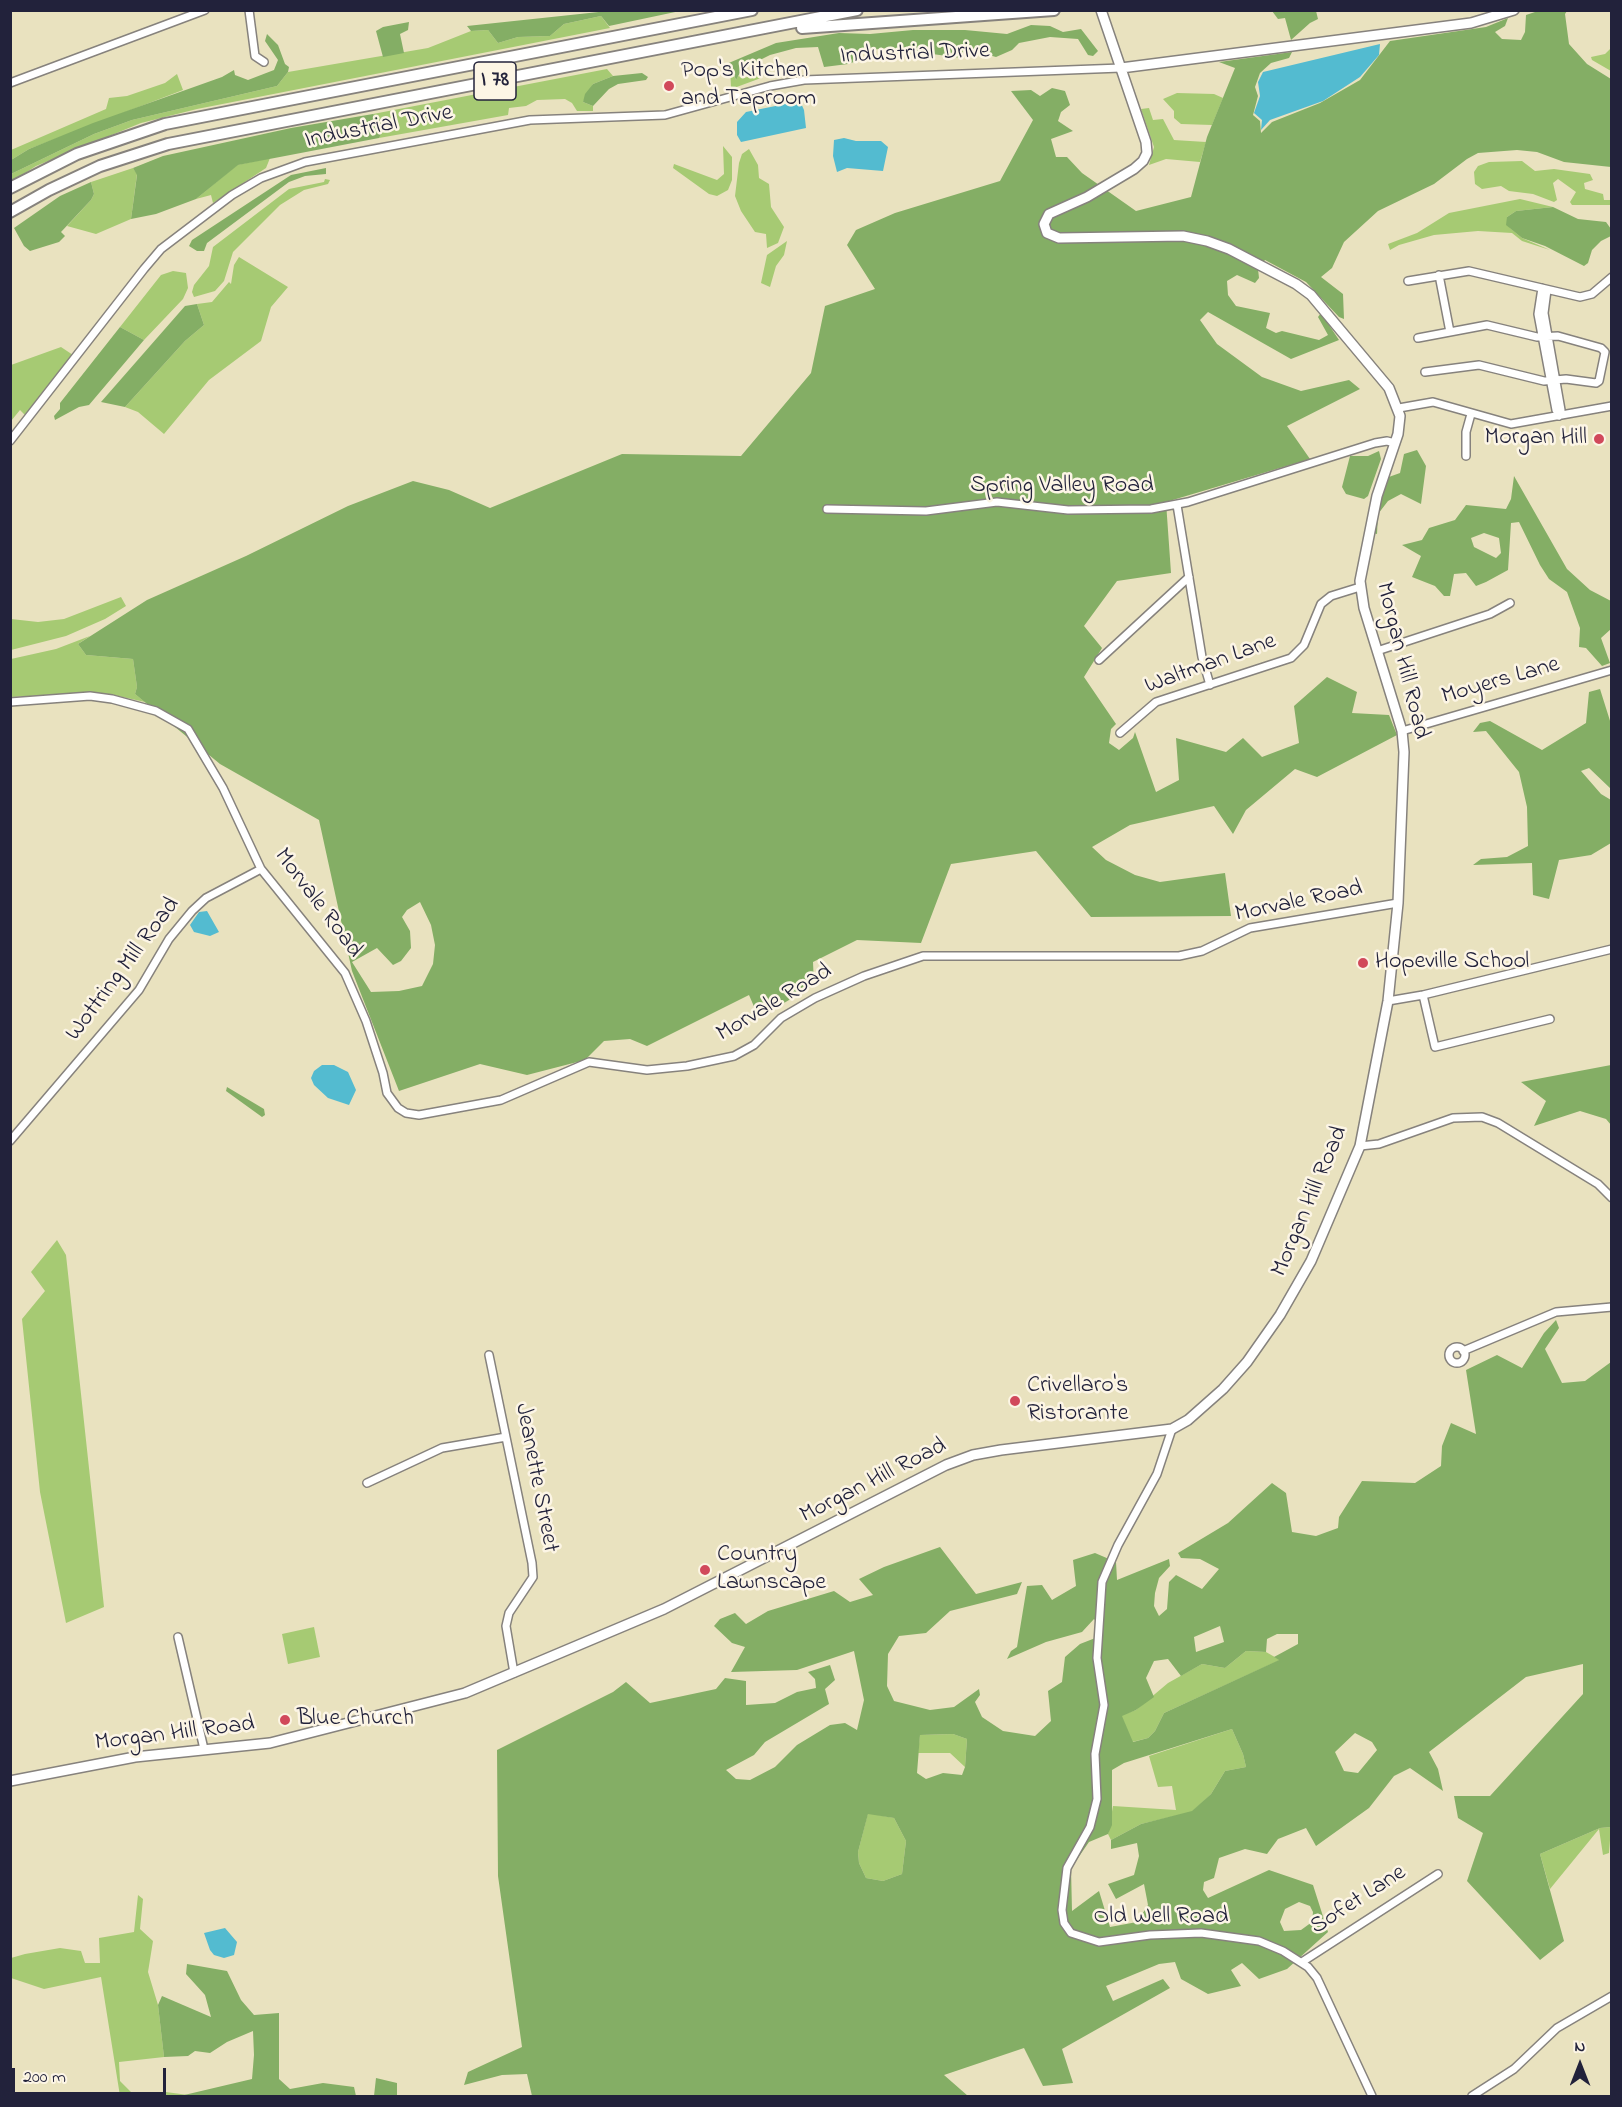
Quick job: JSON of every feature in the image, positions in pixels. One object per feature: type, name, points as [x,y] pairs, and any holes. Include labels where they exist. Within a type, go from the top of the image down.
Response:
[{"type":"highway","points":[[708,19],[738,10]]},
{"type":"highway","name":"I 78","points":[[10,188],[77,154],[165,124],[752,10]]},
{"type":"highway","name":"I 78","points":[[10,212],[49,189],[100,166],[168,144],[857,10]]},
{"type":"highway","points":[[747,33],[1054,10]]},
{"type":"main road","points":[[1101,10],[1146,142],[1145,158],[1134,169],[1087,197],[1049,214],[1044,224],[1047,233],[1059,238],[1171,235],[1202,239],[1229,249],[1308,292],[1389,388],[1399,408]]},
{"type":"main road","points":[[1121,68],[1471,23],[1514,10]]},
{"type":"main road","name":"Morgan Hill Road","points":[[10,1781],[95,1764],[275,1742],[465,1693],[709,1587],[946,1465],[972,1455],[1001,1450],[1172,1429],[1188,1420],[1223,1389],[1247,1362],[1274,1325],[1311,1261],[1360,1146],[1388,1001],[1398,903],[1404,770],[1402,731],[1360,587],[1377,496],[1400,427],[1399,408]]},
{"type":"street","points":[[10,83],[205,10]]},
{"type":"street","points":[[249,10],[255,56],[264,62]]},
{"type":"street","name":"Industrial Drive","points":[[10,441],[161,249],[232,195],[261,178],[305,162],[522,121],[664,115],[770,86],[804,80],[1121,68]]},
{"type":"street","points":[[1408,281],[1469,271],[1586,296],[1611,277]]},
{"type":"street","points":[[1439,275],[1450,332]]},
{"type":"street","points":[[1545,289],[1546,337],[1561,410],[1559,416]]},
{"type":"street","points":[[1418,338],[1487,325],[1546,337],[1558,336],[1601,348],[1605,357],[1599,381],[1596,383],[1553,380],[1479,365],[1425,372]]},
{"type":"street","points":[[1399,408],[1428,402],[1511,424],[1611,406]]},
{"type":"street","points":[[1466,456],[1466,432],[1471,414]]},
{"type":"street","name":"Spring Valley Road","points":[[827,509],[926,511],[995,502],[1074,511],[1145,510],[1177,505],[1375,442],[1395,443]]},
{"type":"street","points":[[1177,505],[1202,657],[1210,685]]},
{"type":"street","points":[[1099,660],[1189,577]]},
{"type":"street","name":"Waltman Lane","points":[[1120,733],[1150,705],[1291,658],[1304,645],[1321,604],[1331,596],[1360,587]]},
{"type":"street","points":[[1377,651],[1490,614],[1510,603]]},
{"type":"street","name":"Moyers Lane","points":[[1402,731],[1611,670]]},
{"type":"street","name":"Morvale Road","points":[[10,702],[101,698],[156,711],[188,729],[199,744],[261,869],[345,973],[366,1021],[383,1073],[387,1094],[398,1108],[406,1113],[419,1115],[501,1100],[589,1062],[647,1070],[687,1066],[729,1057],[754,1045],[781,1018],[816,998],[864,976],[922,956],[1179,956],[1202,951],[1250,928],[1398,903]]},
{"type":"street","name":"Wottring Mill Road","points":[[10,1141],[139,990],[169,939],[185,918],[206,898],[261,869]]},
{"type":"street","points":[[1388,1001],[1423,995],[1611,949]]},
{"type":"street","points":[[1423,995],[1435,1047],[1550,1019]]},
{"type":"street","points":[[1360,1146],[1379,1144],[1453,1118],[1482,1117],[1498,1123],[1598,1184],[1611,1197]]},
{"type":"street","points":[[1464,1351],[1556,1312],[1611,1308]]},
{"type":"street","name":"Jeanette Street","points":[[489,1355],[532,1563],[533,1577],[509,1613],[506,1626],[514,1673]]},
{"type":"street","name":"Old Well Road","points":[[1172,1429],[1158,1474],[1118,1545],[1102,1582],[1097,1658],[1104,1705],[1094,1764],[1097,1799],[1090,1827],[1067,1868],[1062,1910],[1064,1923],[1071,1933],[1099,1942],[1150,1935],[1225,1935],[1258,1941],[1302,1962],[1317,1978],[1325,1993],[1372,2097]]},
{"type":"street","points":[[367,1484],[442,1448],[506,1437]]},
{"type":"street","points":[[178,1637],[204,1749]]},
{"type":"street","name":"Sofet Lane","points":[[1302,1962],[1438,1874]]},
{"type":"street","points":[[1472,2097],[1514,2070],[1557,2028],[1611,1996]]},
{"type":"green space","points":[[608,11],[680,11],[609,26],[601,16],[564,24],[550,36],[518,37],[498,43],[488,30],[471,31],[467,26]]},
{"type":"green space","points":[[1272,11],[1316,11],[1318,19],[1291,40],[1285,18],[1278,19]]},
{"type":"green space","points":[[1538,11],[1567,11],[1565,14],[1569,44],[1587,64],[1611,79],[1611,167],[1564,162],[1537,152],[1517,150],[1478,153],[1467,159],[1434,184],[1378,211],[1344,242],[1332,268],[1321,277],[1343,294],[1344,319],[1339,317],[1306,282],[1265,260],[1258,269],[1259,278],[1255,283],[1237,275],[1227,281],[1228,295],[1236,306],[1270,313],[1266,328],[1276,333],[1282,331],[1319,340],[1328,335],[1318,317],[1321,313],[1339,340],[1291,359],[1208,312],[1200,320],[1217,344],[1262,377],[1301,391],[1349,380],[1360,389],[1287,426],[1310,459],[1166,502],[1171,573],[1117,581],[1084,626],[1102,648],[1084,677],[1116,724],[1111,729],[1109,743],[1119,750],[1133,738],[1135,732],[1156,792],[1179,780],[1176,738],[1226,752],[1243,738],[1262,757],[1299,743],[1294,706],[1327,677],[1357,692],[1352,713],[1389,715],[1397,735],[1317,777],[1295,769],[1246,810],[1233,834],[1214,806],[1130,825],[1092,847],[1106,860],[1135,875],[1160,882],[1225,873],[1231,916],[1091,917],[1036,851],[951,864],[921,943],[857,940],[813,962],[814,985],[759,1018],[749,995],[647,1046],[630,1039],[604,1041],[585,1060],[527,1075],[480,1064],[399,1091],[352,971],[319,820],[220,764],[135,694],[137,687],[133,659],[86,655],[78,644],[147,600],[246,556],[348,506],[413,481],[449,490],[490,508],[622,454],[741,456],[811,373],[825,306],[875,289],[847,245],[856,230],[895,213],[1000,181],[1033,120],[1011,91],[1031,90],[1040,96],[1052,88],[1065,91],[1070,105],[1061,112],[1058,121],[1073,131],[1051,139],[1056,157],[1067,157],[1082,173],[1136,211],[1191,197],[1207,137],[1235,68],[1219,62],[1292,52],[1289,58],[1271,63],[1260,73],[1255,87],[1258,96],[1253,115],[1260,121],[1261,133],[1272,122],[1320,103],[1360,80],[1390,41],[1486,27],[1508,18],[1505,26],[1495,32],[1502,39],[1521,40],[1525,32],[1526,15]],"holes":[[[420,902],[431,925],[435,945],[433,964],[422,986],[399,991],[371,992],[352,962],[377,948],[393,965],[401,961],[411,948],[410,931],[402,917],[407,910]]]},
{"type":"green space","points":[[601,16],[610,28],[197,109],[141,123],[36,166],[11,182],[11,174],[94,134],[132,120],[277,86],[288,72],[428,48],[471,31],[488,30],[498,43],[518,37],[550,36],[564,24]]},
{"type":"green space","points":[[409,22],[408,30],[400,34],[404,53],[383,57],[376,31],[383,27]]},
{"type":"green space","points":[[1031,25],[1050,26],[1063,32],[1081,29],[1098,51],[1093,56],[1088,55],[1078,39],[1050,37],[1019,43],[1012,50],[996,57],[964,48],[961,58],[911,51],[896,55],[888,48],[861,51],[854,62],[824,67],[818,47],[796,48],[770,55],[742,69],[736,80],[732,69],[724,65],[776,43],[839,33],[965,30],[1007,34]]},
{"type":"green space","points":[[267,34],[278,45],[285,64],[289,67],[288,72],[277,86],[132,120],[94,134],[11,174],[11,160],[29,149],[93,123],[222,77],[234,70],[235,75],[248,80],[274,70],[278,60],[265,41]]},
{"type":"green space","points":[[1611,48],[1611,71],[1592,60],[1591,57],[1605,54]]},
{"type":"green space","points":[[730,67],[736,80],[738,76],[743,78],[760,74],[761,78],[734,88],[731,87]]},
{"type":"green space","points":[[607,69],[613,76],[593,84],[583,102],[593,106],[593,111],[577,111],[572,103],[565,99],[537,100],[526,106],[509,108],[508,115],[379,138],[386,123],[373,114]]},
{"type":"green space","points":[[642,73],[648,77],[646,80],[618,84],[609,89],[593,106],[583,102],[585,94],[593,84],[613,76]]},
{"type":"green space","points":[[177,74],[183,90],[29,149],[11,160],[11,150],[106,109],[109,98],[127,96],[165,83]]},
{"type":"green space","points":[[1177,93],[1214,94],[1223,98],[1212,125],[1181,124],[1174,118],[1174,111],[1163,99]]},
{"type":"green space","points":[[1149,108],[1153,120],[1163,119],[1174,140],[1206,142],[1200,162],[1166,159],[1149,165],[1154,147],[1141,109]]},
{"type":"green space","points":[[373,114],[387,123],[379,138],[238,165],[196,199],[156,214],[131,219],[137,175],[133,168],[163,156],[291,128]]},
{"type":"green space","points":[[723,146],[732,157],[732,180],[728,190],[717,196],[709,194],[673,168],[674,164],[717,180],[724,174]]},
{"type":"green space","points":[[749,149],[758,165],[759,178],[769,184],[771,207],[784,227],[778,243],[767,248],[766,234],[755,232],[741,211],[735,196],[739,163],[742,154]]},
{"type":"green space","points":[[270,158],[266,168],[213,203],[211,195],[196,199],[237,165]]},
{"type":"green space","points":[[1522,161],[1535,171],[1554,169],[1590,174],[1593,180],[1584,183],[1585,189],[1603,194],[1604,200],[1611,200],[1611,205],[1572,205],[1570,202],[1576,192],[1558,179],[1553,183],[1557,200],[1554,202],[1533,194],[1509,191],[1501,186],[1482,189],[1475,184],[1474,172],[1478,166],[1489,162]]},
{"type":"green space","points":[[133,168],[137,174],[131,219],[96,234],[67,226],[91,200],[94,194],[91,182]]},
{"type":"green space","points":[[326,168],[326,174],[305,176],[289,182],[207,243],[204,251],[197,251],[189,246],[192,240],[291,175]]},
{"type":"green space","points":[[325,179],[330,180],[328,184],[304,190],[280,205],[233,252],[224,281],[215,291],[194,297],[192,292],[194,285],[209,266],[213,247],[289,189],[324,182]]},
{"type":"green space","points":[[91,182],[94,194],[91,200],[61,232],[65,236],[59,242],[30,251],[24,246],[14,228],[60,196]]},
{"type":"green space","points":[[1520,199],[1553,207],[1516,211],[1507,217],[1510,228],[1522,238],[1550,250],[1522,241],[1512,233],[1478,231],[1434,235],[1399,245],[1390,250],[1388,244],[1417,233],[1449,213]]},
{"type":"green space","points":[[1553,207],[1578,219],[1606,222],[1611,229],[1611,236],[1601,241],[1592,250],[1588,263],[1584,266],[1545,246],[1522,238],[1506,225],[1507,217],[1516,211]]},
{"type":"green space","points":[[787,241],[784,255],[776,266],[770,287],[761,283],[767,255]]},
{"type":"green space","points":[[239,257],[288,287],[271,307],[261,341],[209,380],[164,434],[138,412],[125,407],[185,341],[204,325],[197,304],[212,302],[229,282],[231,284],[234,265]]},
{"type":"green space","points":[[173,271],[186,273],[188,288],[183,299],[144,340],[120,327],[161,275]]},
{"type":"green space","points":[[197,304],[204,325],[185,341],[125,407],[101,402],[185,306]]},
{"type":"green space","points":[[120,327],[144,340],[89,405],[79,407],[55,420],[54,416],[60,409],[60,403]]},
{"type":"green space","points":[[61,347],[73,355],[25,415],[20,410],[11,421],[11,365]]},
{"type":"green space","points":[[1417,450],[1426,466],[1421,504],[1401,494],[1388,501],[1378,514],[1377,534],[1373,533],[1386,478],[1400,473],[1404,454]]},
{"type":"green space","points":[[1379,451],[1381,459],[1368,496],[1364,499],[1346,494],[1342,487],[1350,456],[1368,456]]},
{"type":"green space","points":[[1514,476],[1567,569],[1590,590],[1611,601],[1611,629],[1601,638],[1610,663],[1602,666],[1586,648],[1579,647],[1580,628],[1567,592],[1549,579],[1519,522],[1511,523],[1508,570],[1486,582],[1476,586],[1466,573],[1454,574],[1450,596],[1444,596],[1435,586],[1412,577],[1421,556],[1402,545],[1422,540],[1429,528],[1455,520],[1466,505],[1506,509],[1511,499]],"holes":[[[1484,533],[1499,538],[1501,553],[1496,558],[1474,547],[1471,538]]]},
{"type":"green space","points":[[121,597],[126,606],[105,619],[66,636],[11,650],[11,619],[38,622],[64,619]]},
{"type":"green space","points":[[90,636],[78,644],[86,655],[133,659],[137,687],[135,694],[145,702],[109,694],[86,693],[11,697],[11,659],[56,649]]},
{"type":"green space","points":[[1600,689],[1611,724],[1611,789],[1589,768],[1581,771],[1601,794],[1611,800],[1611,843],[1591,855],[1559,860],[1549,899],[1533,895],[1532,863],[1473,865],[1481,859],[1507,857],[1528,846],[1527,807],[1519,772],[1486,731],[1473,732],[1480,723],[1490,721],[1542,750],[1586,723],[1589,692]]},
{"type":"green space","points":[[1611,1065],[1611,1125],[1606,1119],[1580,1111],[1534,1126],[1546,1101],[1521,1082]]},
{"type":"green space","points":[[227,1087],[264,1109],[265,1115],[262,1117],[226,1091]]},
{"type":"green space","points":[[57,1240],[66,1255],[104,1607],[66,1623],[40,1492],[22,1319],[45,1291],[31,1272]]},
{"type":"green space","points":[[1556,1320],[1559,1328],[1545,1349],[1562,1383],[1585,1381],[1611,1362],[1611,1827],[1600,1828],[1540,1854],[1564,1941],[1540,1960],[1467,1881],[1483,1833],[1458,1818],[1454,1796],[1490,1796],[1583,1694],[1583,1664],[1526,1677],[1429,1752],[1438,1769],[1443,1791],[1410,1768],[1394,1776],[1369,1808],[1316,1846],[1306,1828],[1278,1839],[1267,1854],[1245,1849],[1219,1858],[1214,1878],[1204,1882],[1203,1890],[1208,1898],[1269,1870],[1313,1885],[1328,1932],[1287,1969],[1259,1979],[1242,1963],[1231,1970],[1241,1986],[1208,1994],[1181,1979],[1175,1962],[1159,1964],[1106,1986],[1113,2001],[1163,1979],[1170,1988],[1062,2049],[1073,2083],[1043,2086],[1024,2048],[944,2075],[968,2096],[532,2096],[527,2074],[502,2075],[464,2085],[468,2072],[522,2047],[498,1876],[497,1750],[613,1692],[626,1682],[650,1703],[716,1689],[725,1678],[746,1681],[746,1705],[775,1703],[797,1692],[816,1688],[815,1679],[808,1672],[830,1665],[835,1680],[825,1689],[829,1704],[765,1742],[754,1755],[726,1770],[736,1779],[750,1780],[775,1767],[797,1745],[830,1725],[845,1723],[857,1730],[864,1700],[854,1651],[797,1670],[731,1672],[745,1647],[732,1643],[714,1626],[720,1619],[735,1613],[746,1624],[768,1611],[834,1591],[850,1602],[873,1595],[859,1579],[884,1567],[940,1547],[976,1594],[1022,1582],[1017,1594],[950,1611],[926,1633],[899,1636],[888,1654],[887,1686],[894,1701],[930,1710],[954,1707],[979,1689],[980,1695],[975,1702],[982,1717],[1003,1731],[1035,1736],[1051,1721],[1048,1691],[1062,1682],[1065,1657],[1080,1644],[1103,1635],[1103,1628],[1094,1619],[1082,1632],[1046,1642],[1007,1659],[1011,1651],[1017,1647],[1027,1586],[1042,1585],[1052,1600],[1076,1586],[1073,1560],[1095,1553],[1116,1562],[1117,1580],[1169,1559],[1170,1566],[1159,1578],[1155,1593],[1154,1606],[1159,1616],[1167,1609],[1169,1582],[1176,1575],[1202,1589],[1219,1569],[1200,1559],[1181,1558],[1178,1553],[1228,1523],[1272,1483],[1286,1493],[1292,1532],[1316,1536],[1338,1528],[1339,1517],[1362,1481],[1415,1483],[1441,1466],[1442,1446],[1451,1423],[1476,1434],[1466,1370],[1497,1355],[1522,1368],[1544,1333]],"holes":[[[1220,1626],[1224,1642],[1196,1652],[1194,1637]],[[1277,1634],[1298,1634],[1298,1644],[1274,1657],[1279,1660],[1164,1713],[1155,1731],[1148,1738],[1133,1742],[1122,1716],[1136,1710],[1154,1697],[1146,1678],[1154,1661],[1168,1659],[1181,1676],[1202,1664],[1225,1668],[1246,1651],[1266,1652],[1267,1639]],[[1232,1729],[1246,1767],[1225,1771],[1211,1794],[1192,1811],[1141,1824],[1111,1840],[1111,1849],[1137,1843],[1139,1856],[1134,1875],[1108,1884],[1116,1899],[1144,1884],[1148,1905],[1137,1922],[1110,1927],[1099,1891],[1072,1911],[1071,1868],[1089,1842],[1108,1834],[1112,1825],[1112,1770],[1124,1763]],[[1355,1733],[1372,1742],[1377,1750],[1358,1773],[1344,1771],[1335,1752]],[[953,1734],[967,1739],[965,1767],[962,1775],[943,1773],[926,1779],[917,1773],[920,1735]],[[868,1814],[894,1818],[906,1841],[902,1874],[883,1881],[866,1878],[859,1863],[858,1852]],[[1299,1902],[1310,1906],[1313,1912],[1312,1922],[1301,1930],[1284,1931],[1280,1922],[1285,1909]]]},
{"type":"green space","points":[[314,1627],[320,1657],[288,1664],[282,1634]]},
{"type":"green space","points":[[1246,1651],[1266,1652],[1280,1660],[1164,1713],[1155,1731],[1148,1738],[1132,1742],[1121,1715],[1136,1710],[1168,1683],[1202,1664],[1225,1668]]},
{"type":"green space","points":[[1232,1729],[1246,1767],[1225,1771],[1211,1794],[1192,1812],[1141,1824],[1111,1840],[1108,1834],[1113,1806],[1176,1810],[1172,1786],[1158,1787],[1149,1756]]},
{"type":"green space","points":[[953,1734],[967,1739],[965,1767],[950,1753],[918,1753],[920,1735]]},
{"type":"green space","points":[[868,1813],[894,1818],[906,1841],[902,1874],[883,1881],[866,1878],[859,1863],[858,1852]]},
{"type":"green space","points":[[1611,1827],[1609,1853],[1603,1855],[1599,1829],[1550,1889],[1540,1854],[1600,1828]]},
{"type":"green space","points":[[138,1895],[143,1899],[140,1929],[153,1941],[148,1972],[158,2005],[164,2057],[119,2062],[120,2081],[132,2093],[153,2095],[166,2092],[188,2095],[120,2096],[101,1977],[44,1989],[11,1978],[11,1958],[60,1948],[81,1951],[85,1963],[100,1963],[99,1938],[134,1932]]},
{"type":"green space","points":[[187,1964],[227,1971],[241,2000],[254,2015],[279,2013],[279,2079],[290,2089],[323,2083],[354,2087],[356,2096],[180,2096],[252,2079],[254,2055],[253,2031],[227,2042],[210,2053],[195,2051],[188,2056],[164,2057],[158,2005],[162,1996],[211,2017],[205,1995],[186,1974]]},
{"type":"green space","points":[[376,2078],[397,2083],[397,2096],[374,2096]]},
{"type":"water","points":[[1380,44],[1379,55],[1360,77],[1323,101],[1270,120],[1261,130],[1262,120],[1254,113],[1260,96],[1258,82],[1263,72]]},
{"type":"water","points":[[800,101],[804,110],[806,128],[741,142],[737,135],[737,122],[746,112]]},
{"type":"water","points":[[844,138],[856,141],[881,141],[888,147],[883,171],[847,168],[837,172],[833,156],[834,140]]},
{"type":"water","points":[[207,911],[219,932],[210,936],[194,932],[190,925],[199,912]]},
{"type":"water","points":[[322,1065],[334,1065],[348,1072],[356,1090],[349,1105],[328,1098],[314,1085],[311,1078],[314,1071]]},
{"type":"water","points":[[225,1928],[237,1942],[234,1955],[224,1958],[214,1955],[210,1950],[204,1933]]},
{"type":"place","name":"Pop's Kitchen and Taproom","points":[[669,86]]},
{"type":"place","name":"Morgan Hill","points":[[1599,439]]},
{"type":"place","name":"Hopeville School","points":[[1363,963]]},
{"type":"place","name":"Crivellaro's Ristorante","points":[[1015,1401]]},
{"type":"place","name":"Country Lawnscape","points":[[705,1570]]},
{"type":"place","name":"Blue Church","points":[[285,1720]]}]
